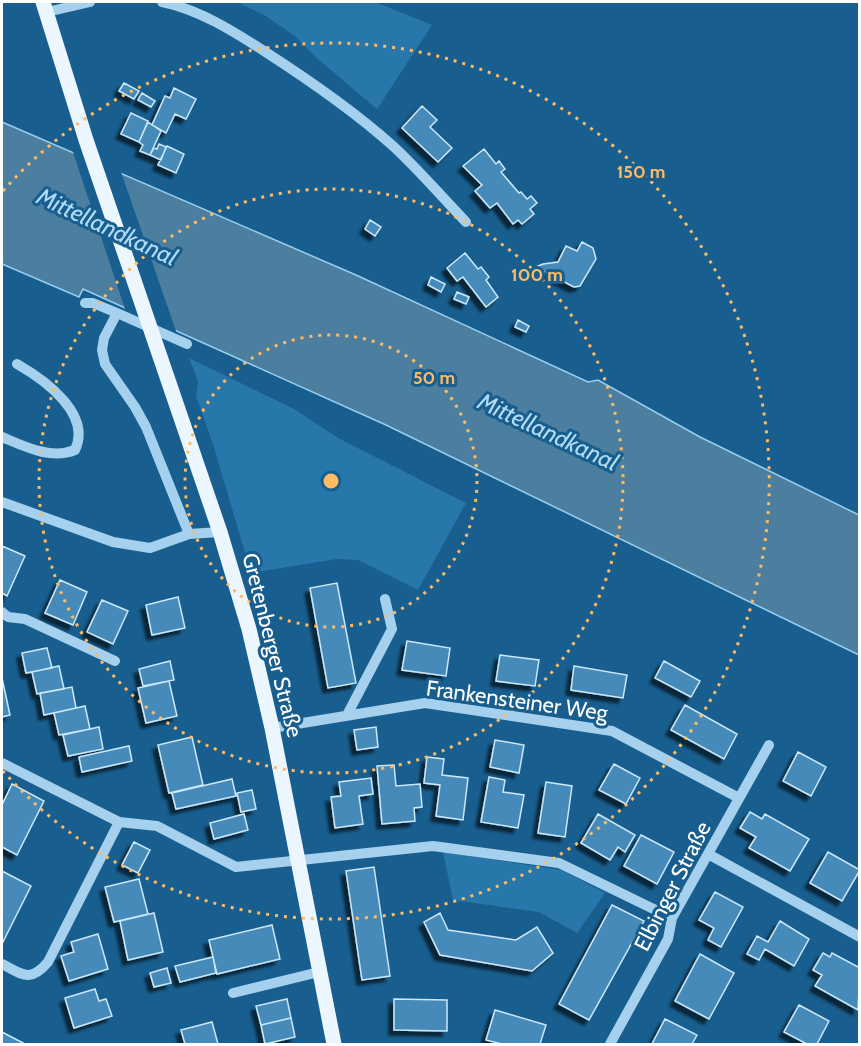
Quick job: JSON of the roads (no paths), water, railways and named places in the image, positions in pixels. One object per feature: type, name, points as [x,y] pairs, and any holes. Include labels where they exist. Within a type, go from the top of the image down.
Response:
[{"type":"main road","name":"Gretenberger Straße","points":[[45,7],[86,140],[220,532],[249,629],[272,728],[334,1044]]},
{"type":"street","points":[[45,7],[90,2]]},
{"type":"street","points":[[162,2],[179,5],[236,33],[298,74],[367,124],[395,148],[466,222]]},
{"type":"street","points":[[84,303],[93,303],[187,344]]},
{"type":"street","points":[[117,313],[104,338],[102,350],[105,364],[146,427],[189,534]]},
{"type":"street","points":[[2,436],[30,448],[54,454],[66,454],[75,450],[79,441],[79,427],[57,392],[39,376],[17,364]]},
{"type":"street","points":[[2,502],[113,542],[150,548],[189,534],[220,532]]},
{"type":"street","points":[[347,715],[392,629],[385,599]]},
{"type":"street","points":[[2,612],[8,617],[25,620],[115,661]]},
{"type":"street","name":"Frankensteiner Weg","points":[[272,728],[425,702],[612,731],[739,798]]},
{"type":"street","name":"Elbinger Straße","points":[[610,1044],[668,939],[672,918],[769,745]]},
{"type":"street","points":[[2,763],[119,822],[157,826],[236,867],[433,846],[560,863],[672,918]]},
{"type":"street","points":[[2,964],[22,975],[31,976],[48,962],[119,822]]},
{"type":"street","points":[[708,854],[860,937]]},
{"type":"street","points":[[233,993],[319,972]]},
{"type":"water","name":"Mittellandkanal","points":[[2,122],[356,275],[588,382],[598,380],[700,437],[859,515],[859,655],[386,425],[83,289],[79,297],[2,264]]}]
